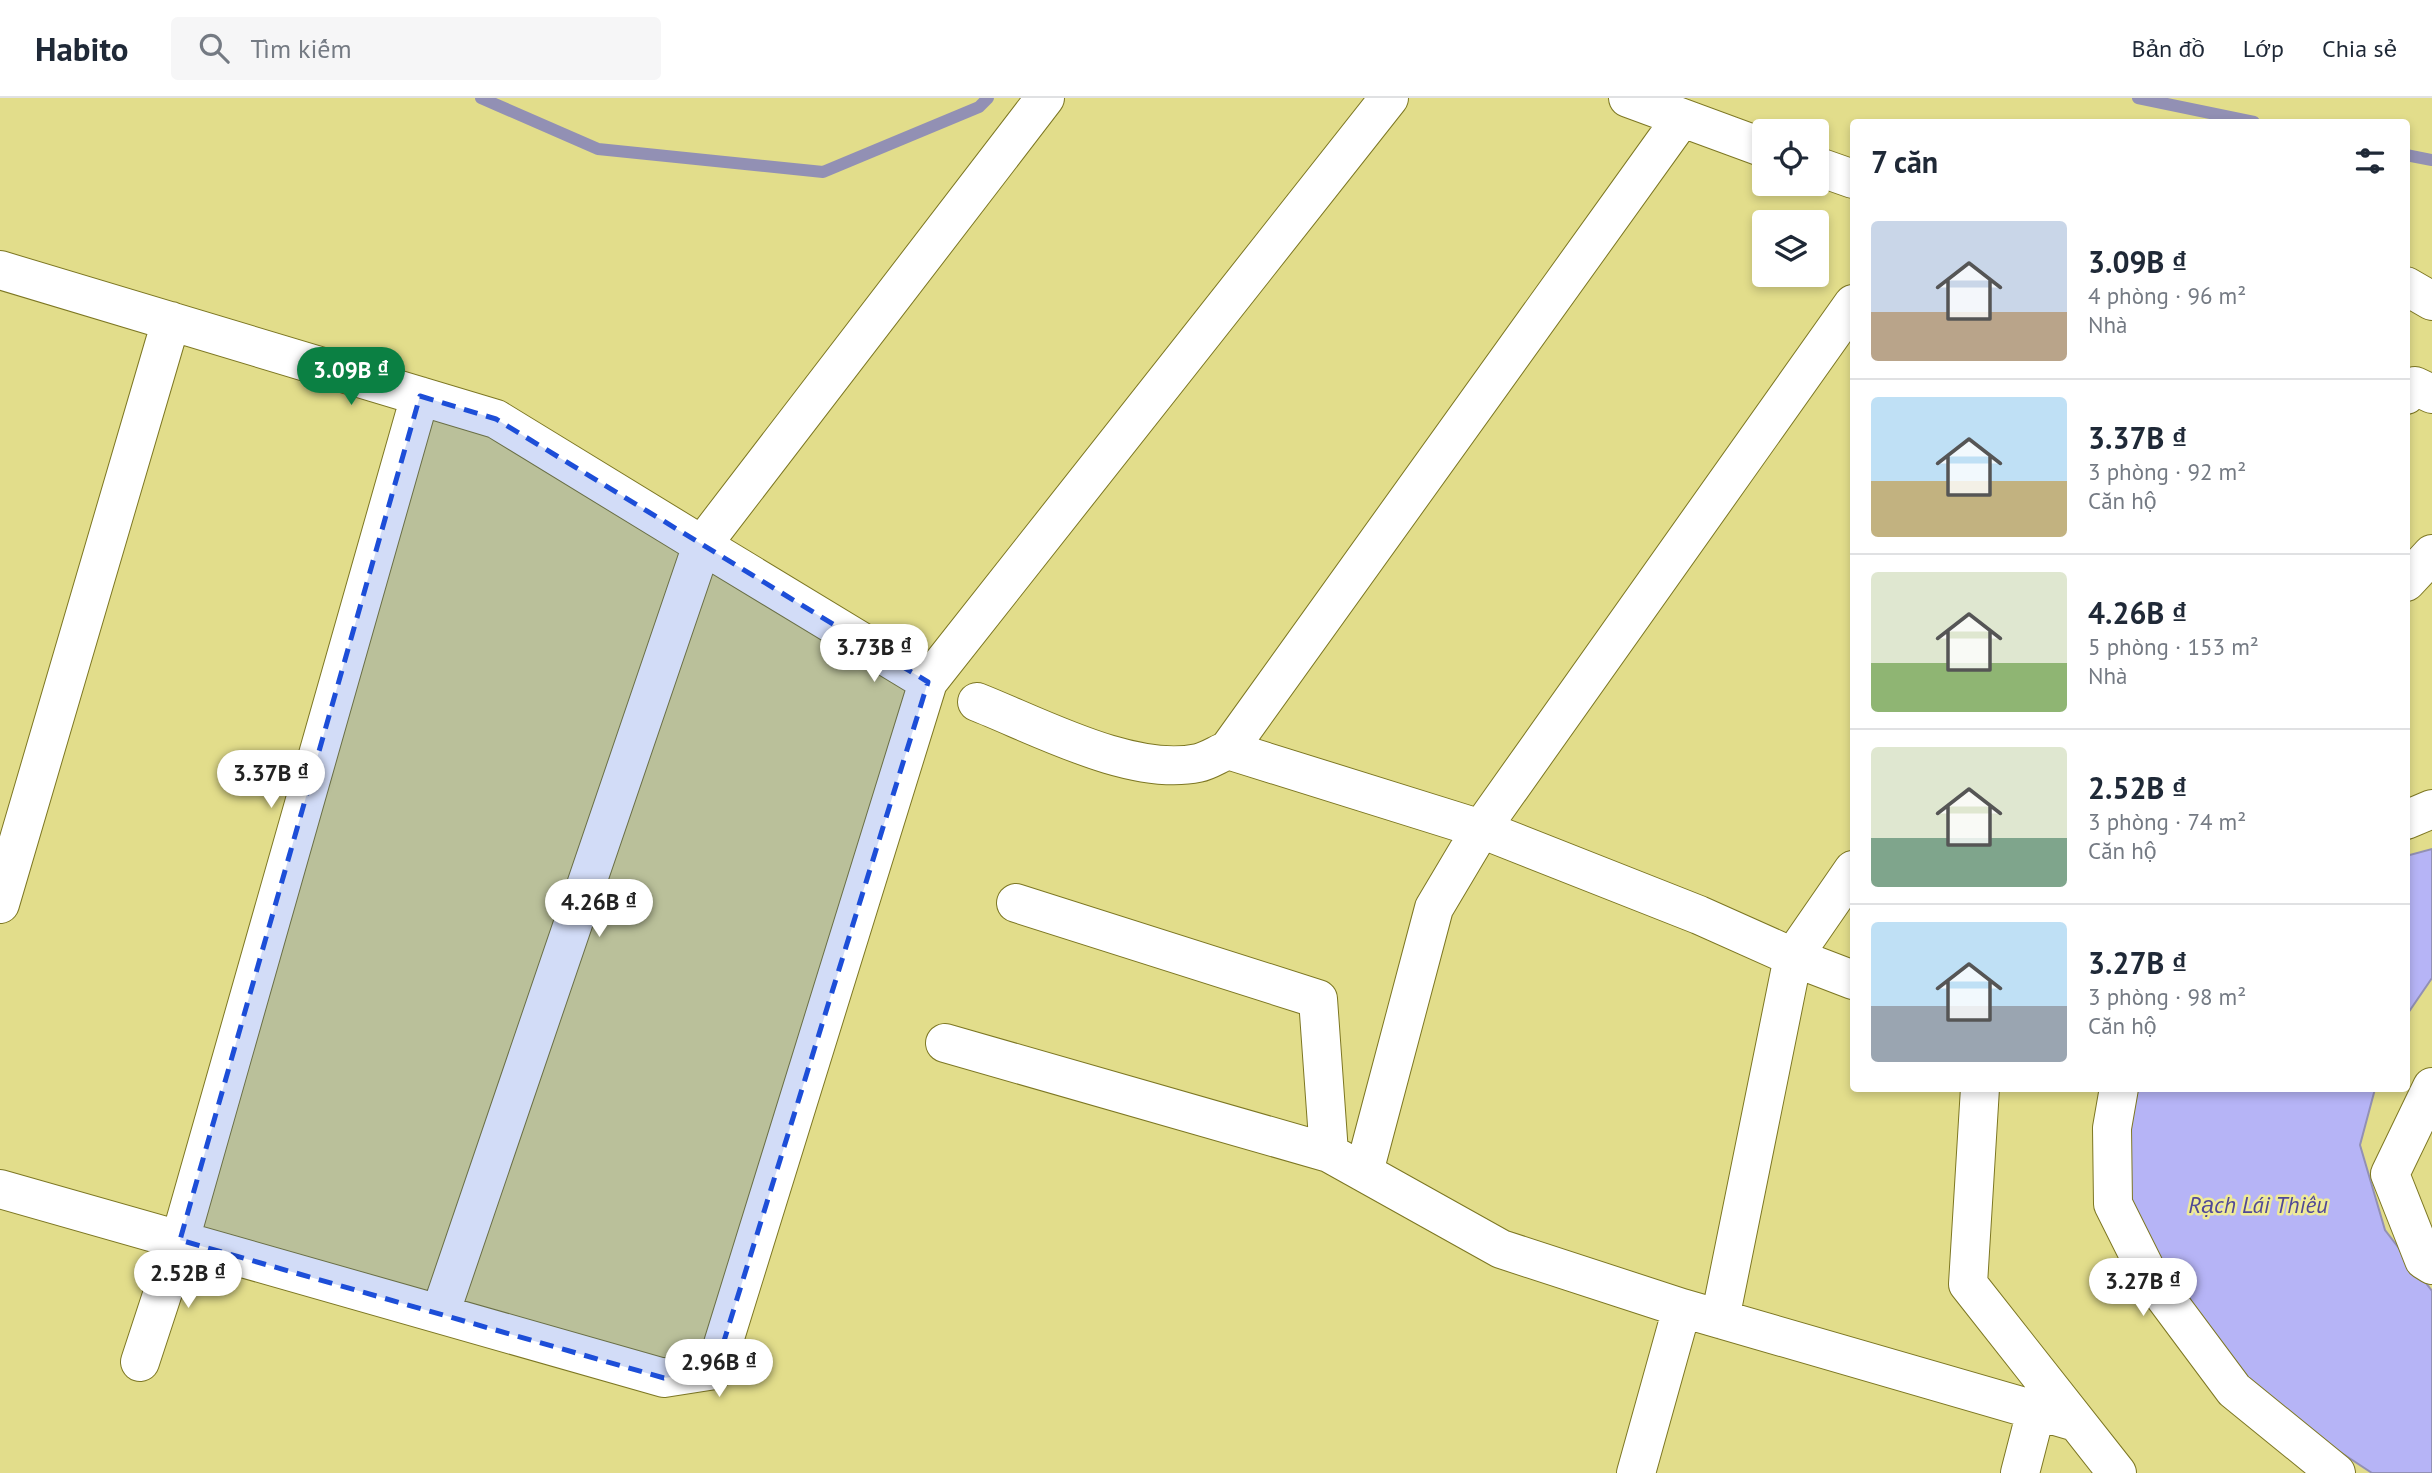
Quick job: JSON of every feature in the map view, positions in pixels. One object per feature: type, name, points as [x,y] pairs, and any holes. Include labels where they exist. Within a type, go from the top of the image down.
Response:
[{"type":"street","points":[[440,1314],[702,545],[1045,98]]},
{"type":"street","points":[[0,1189],[664,1378],[715,1370],[928,682],[1389,98]]},
{"type":"street","points":[[1628,98],[1681,120],[1752,144]]},
{"type":"street","points":[[977,702],[1131,762],[1175,765],[1199,763],[1228,750],[1681,120]]},
{"type":"street","points":[[1829,171],[1850,178]]},
{"type":"street","points":[[0,270],[496,419],[928,682]]},
{"type":"street","points":[[2410,288],[2432,301]]},
{"type":"street","points":[[1364,1172],[1434,908],[1481,829],[1850,308]]},
{"type":"street","points":[[0,904],[171,321]]},
{"type":"street","points":[[2410,391],[2415,386],[2432,394]]},
{"type":"street","points":[[140,1362],[180,1240],[420,396]]},
{"type":"street","points":[[2410,578],[2432,554]]},
{"type":"street","points":[[1228,750],[1481,829],[1699,915],[1850,979]]},
{"type":"street","points":[[2410,818],[2432,808]]},
{"type":"street","points":[[1720,1319],[1793,957],[1850,874]]},
{"type":"street","points":[[1016,903],[1318,999],[1329,1153]]},
{"type":"street","points":[[945,1043],[1329,1153],[1501,1250],[1682,1308],[2076,1422]]},
{"type":"street","points":[[2432,1087],[2390,1174],[2424,1260],[2432,1265]]},
{"type":"street","points":[[1980,1092],[1968,1284],[2117,1473]]},
{"type":"street","points":[[2118,1092],[2112,1128],[2113,1203],[2148,1276],[2234,1390],[2336,1473]]},
{"type":"street","points":[[1636,1473],[1682,1308]]},
{"type":"street","points":[[2020,1473],[2036,1411]]},
{"type":"highlighted area","points":[[420,396],[496,419],[928,682],[715,1370],[664,1378],[180,1240]]},
{"type":"water","points":[[2432,849],[2432,978],[2410,1010],[2410,855]]},
{"type":"water","name":"Rạch Lái Thiêu","points":[[2126,1092],[2374,1092],[2360,1145],[2385,1230],[2432,1291],[2432,1473],[2372,1473],[2252,1394],[2158,1259],[2118,1193]]},
{"type":"waterway","points":[[481,98],[598,149],[823,172],[979,107],[988,98]]},
{"type":"waterway","points":[[2138,98],[2240,119]]},
{"type":"waterway","points":[[2410,156],[2432,160]]}]
